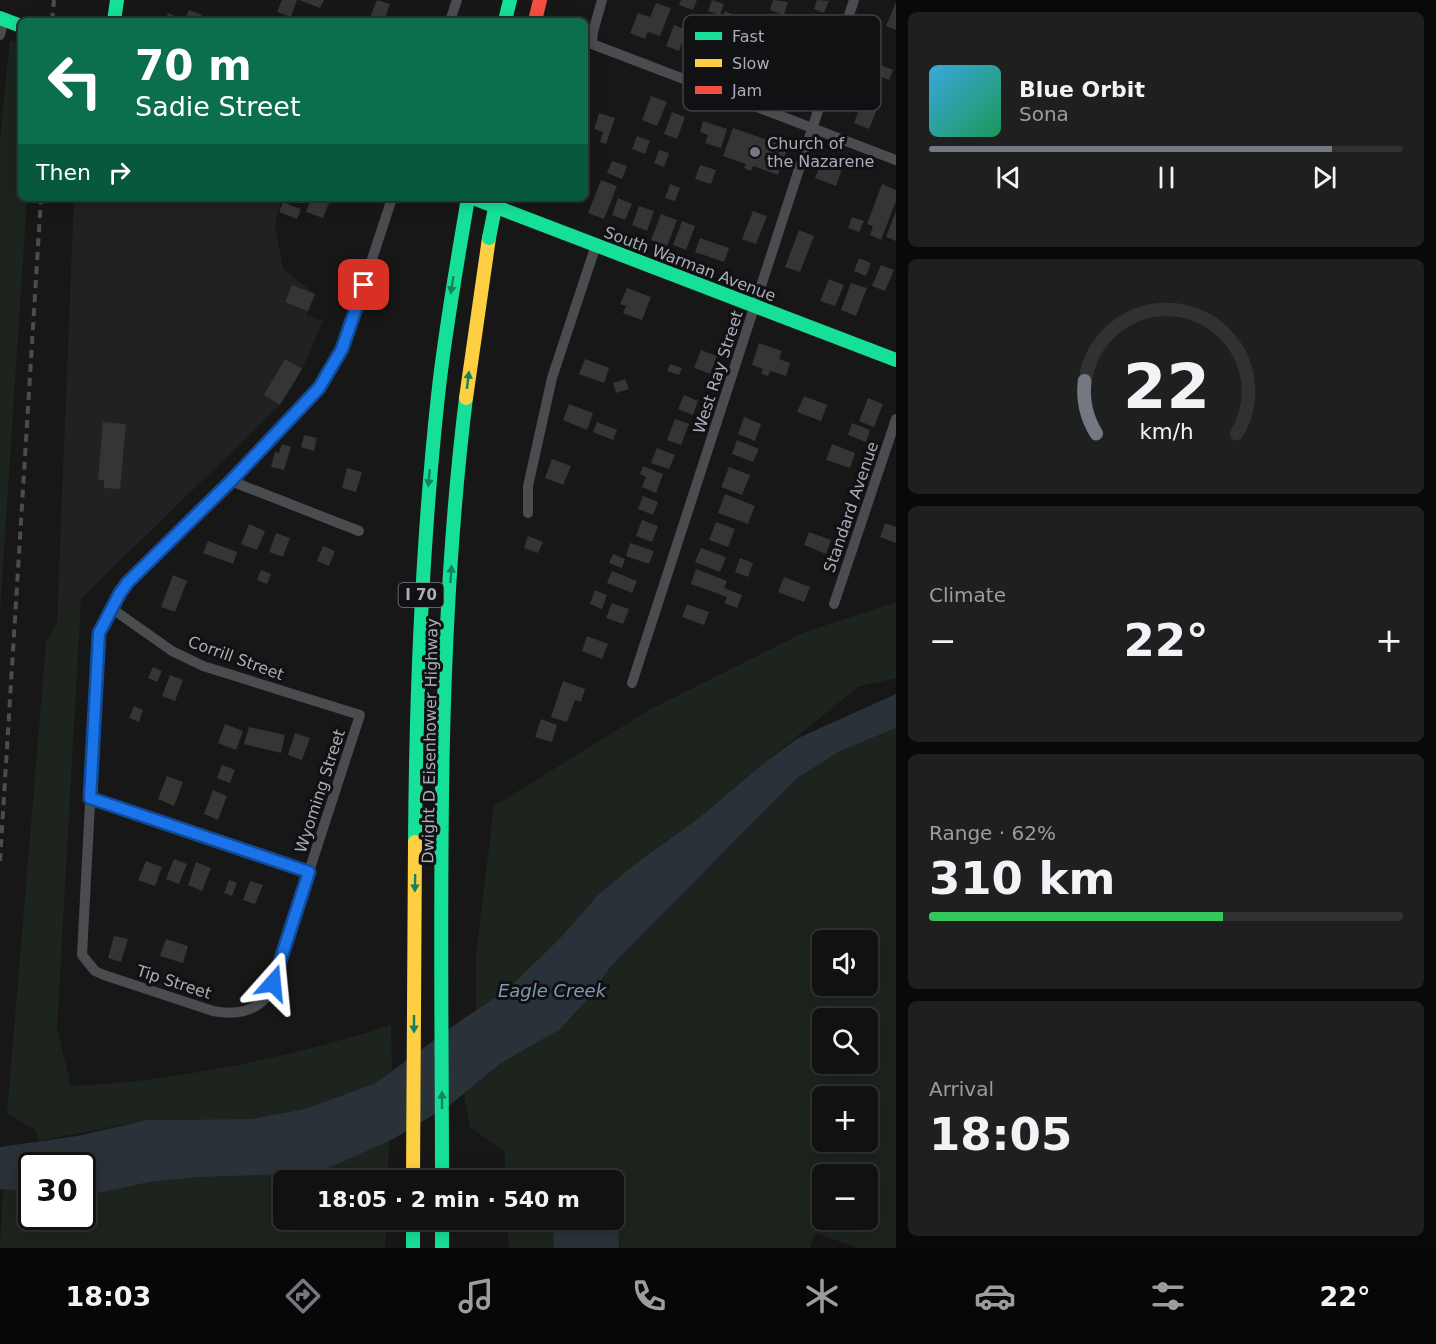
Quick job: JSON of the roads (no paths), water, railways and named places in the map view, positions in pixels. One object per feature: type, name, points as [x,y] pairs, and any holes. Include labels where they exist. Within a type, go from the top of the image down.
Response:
[{"type":"main road","points":[[114,18],[117,0]]},
{"type":"main road","points":[[506,18],[510,0]]},
{"type":"main road","points":[[536,18],[540,0]]},
{"type":"main road","points":[[2,18],[18,25]]},
{"type":"main road","name":"Dwight D Eisenhower Highway","points":[[413,1170],[416,747],[421,584],[435,417],[448,316],[467,201]]},
{"type":"main road","name":"South Warman Avenue","points":[[481,201],[896,360]]},
{"type":"main road","name":"Dwight D Eisenhower Highway","points":[[442,1170],[445,723],[450,575],[463,425],[495,201]]},
{"type":"main road","points":[[413,1230],[413,1248]]},
{"type":"main road","points":[[442,1230],[442,1248]]},
{"type":"street","points":[[451,18],[457,0]]},
{"type":"street","points":[[602,0],[592,44],[683,79]]},
{"type":"street","name":"West Ray Street","points":[[849,15],[854,0]]},
{"type":"street","points":[[0,35],[2,18]]},
{"type":"street","points":[[766,111],[896,160]]},
{"type":"street","name":"West Ray Street","points":[[632,683],[819,111]]},
{"type":"street","points":[[309,872],[90,798],[99,633],[111,608],[128,582],[231,481],[319,388],[337,359],[350,328],[391,201]]},
{"type":"street","points":[[528,513],[528,486],[552,378],[596,245]]},
{"type":"street","name":"Standard Avenue","points":[[834,604],[896,419]]},
{"type":"street","points":[[231,481],[359,531]]},
{"type":"street","name":"Corrill Street","points":[[111,608],[172,651],[203,666],[360,715]]},
{"type":"street","name":"Wyoming Street","points":[[254,1007],[269,994],[360,715]]},
{"type":"street","name":"Tip Street","points":[[90,798],[81,945],[87,964],[104,975],[213,1011],[228,1014],[254,1007]]},
{"type":"water","name":"Eagle Creek","points":[[896,694],[896,728],[840,751],[796,779],[611,966],[589,998],[559,1030],[501,1063],[450,1105],[393,1139],[325,1170],[273,1170],[273,1174],[198,1177],[149,1182],[99,1193],[96,1193],[96,1152],[18,1152],[18,1190],[0,1189],[0,1147],[77,1136],[147,1120],[251,1119],[305,1109],[376,1083],[508,989],[561,937],[597,896],[798,738]]},
{"type":"water","points":[[555,1230],[618,1230],[619,1248],[554,1248]]},
{"type":"railway","points":[[52,18],[54,0]]},
{"type":"railway","points":[[0,861],[41,201]]},
{"type":"place","name":"Church of the Nazarene","points":[[755,152]]}]
